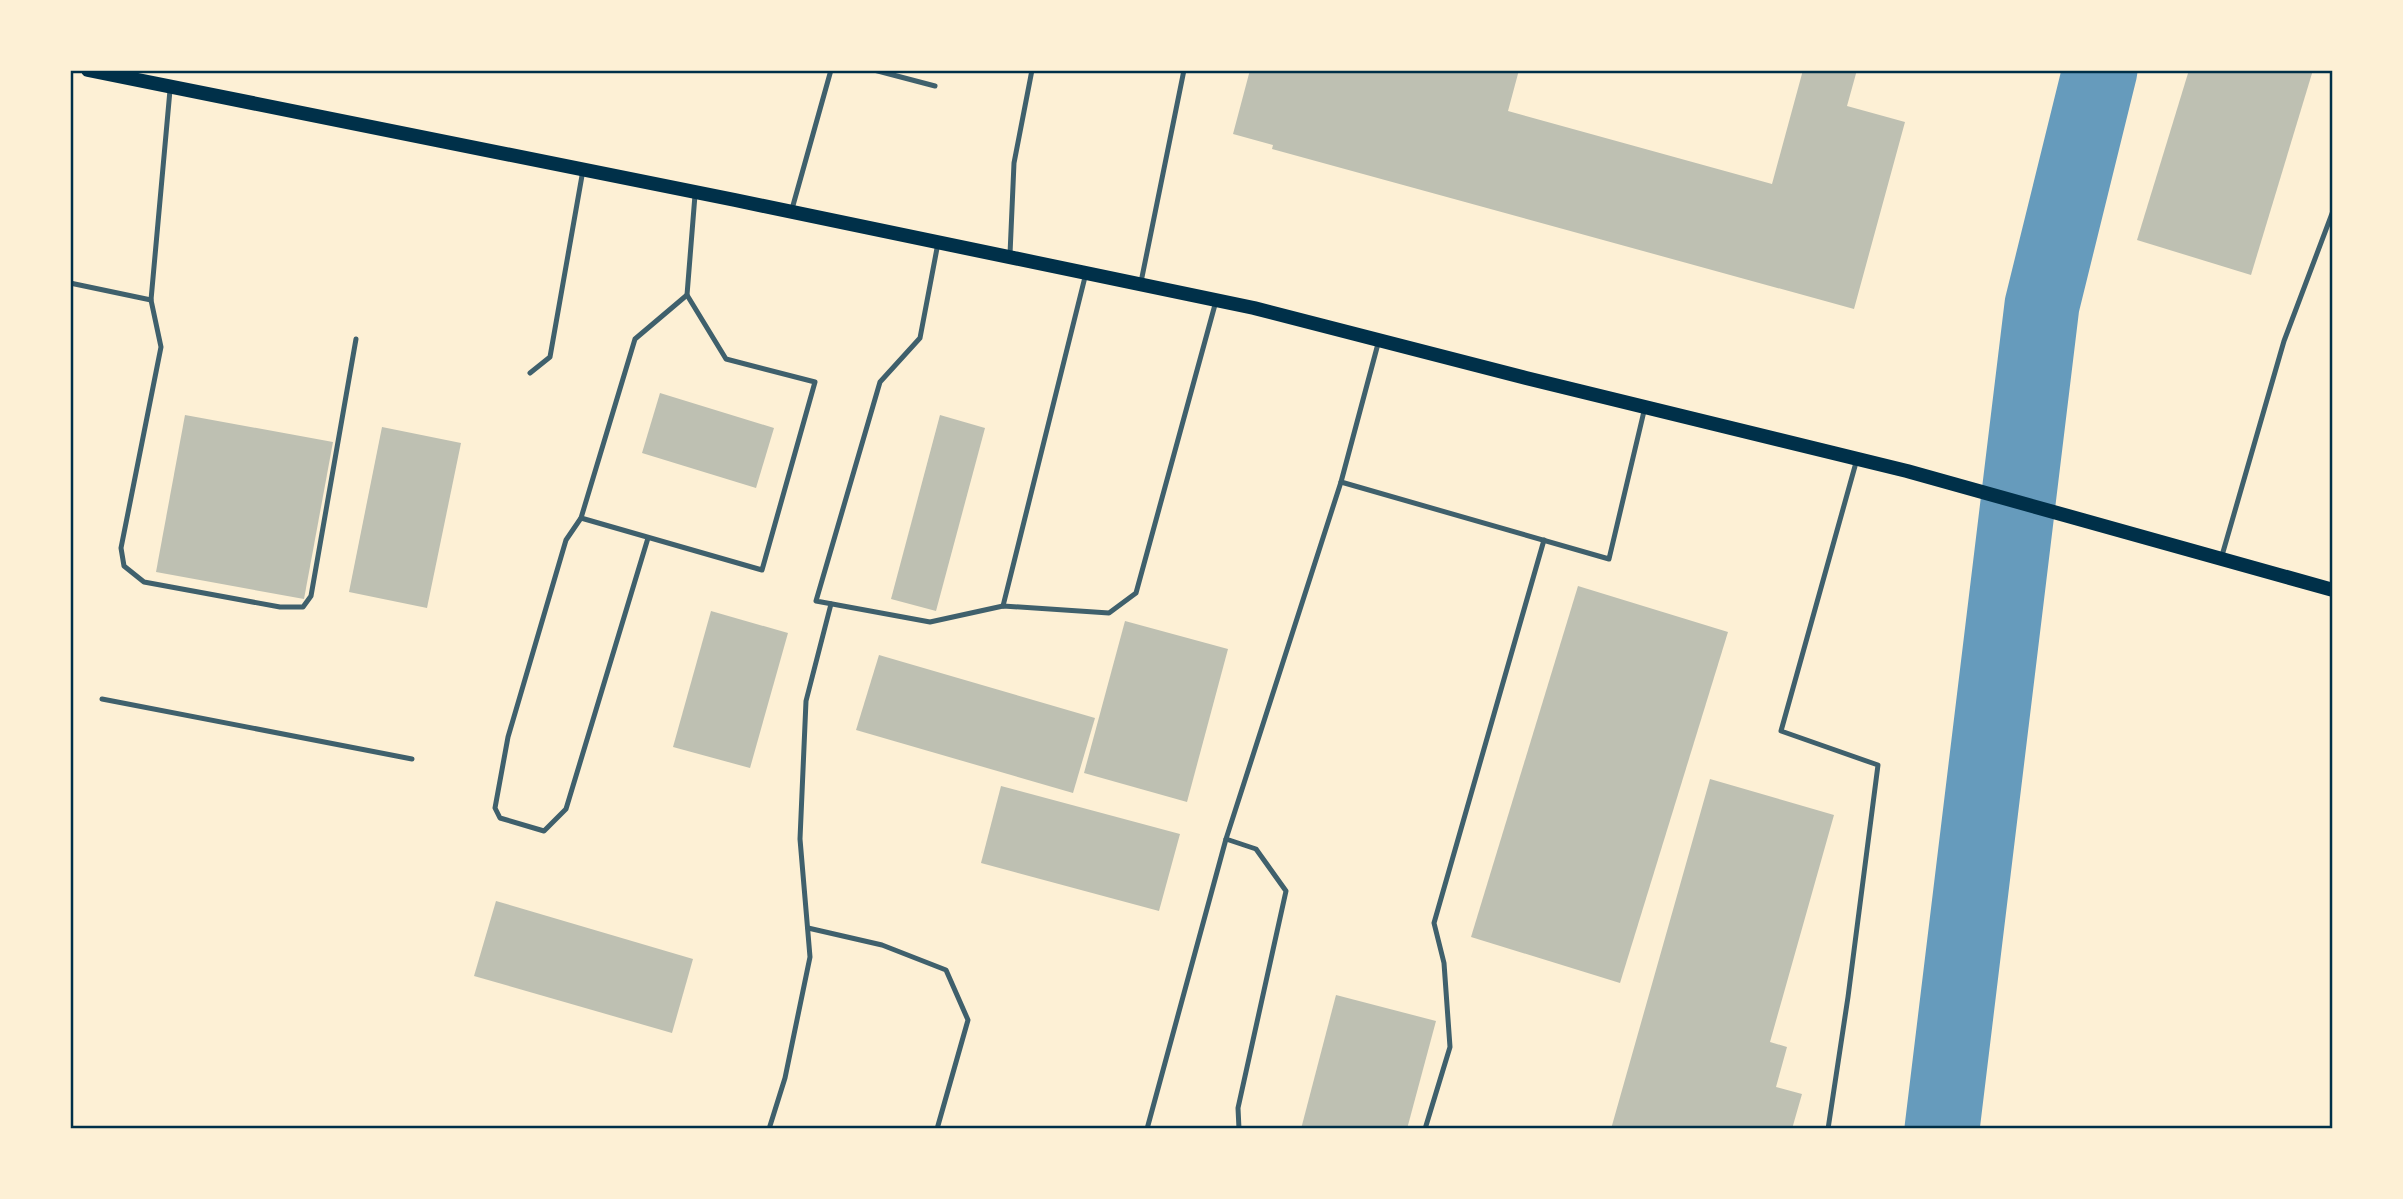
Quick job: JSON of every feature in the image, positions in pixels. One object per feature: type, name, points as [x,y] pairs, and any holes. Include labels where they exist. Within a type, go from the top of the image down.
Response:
[{"type":"main road","points":[[88,70],[1217,300],[1907,471],[2333,590]]},
{"type":"lane","points":[[791,212],[831,70]]},
{"type":"lane","points":[[874,70],[935,86]]},
{"type":"lane","points":[[1010,258],[1014,163],[1032,70]]},
{"type":"lane","points":[[1141,285],[1184,70]]},
{"type":"lane","points":[[170,87],[151,300],[161,347],[121,548],[124,566],[144,582],[280,607],[303,607],[310,596],[355,340]]},
{"type":"lane","points":[[530,373],[550,357],[583,170]]},
{"type":"lane","points":[[581,518],[762,570],[815,382],[726,359],[687,295],[695,192]]},
{"type":"lane","points":[[2221,559],[2284,341],[2333,211]]},
{"type":"lane","points":[[938,243],[920,338],[880,382],[816,601],[930,622],[1003,606],[1109,613],[1136,593],[1217,300]]},
{"type":"lane","points":[[1003,606],[1086,274]]},
{"type":"lane","points":[[70,283],[151,300]]},
{"type":"lane","points":[[648,538],[566,809],[544,831],[500,818],[495,808],[508,737],[566,540],[581,518],[635,339],[687,295]]},
{"type":"lane","points":[[1147,1129],[1226,839],[1341,482],[1379,340]]},
{"type":"lane","points":[[1341,482],[1609,559],[1645,407]]},
{"type":"lane","points":[[1828,1129],[1878,765],[1781,731],[1857,459]]},
{"type":"lane","points":[[1425,1129],[1450,1048],[1444,963],[1434,923],[1544,540]]},
{"type":"lane","points":[[769,1129],[785,1078],[810,957],[800,839],[806,701],[831,604]]},
{"type":"lane","points":[[102,699],[412,759]]},
{"type":"lane","points":[[1226,839],[1256,849],[1286,891],[1238,1108],[1239,1129]]},
{"type":"lane","points":[[807,928],[882,946],[946,970],[968,1020],[936,1129]]},
{"type":"building","points":[[1250,70],[1519,70],[1508,111],[1772,184],[1803,70],[1857,70],[1847,106],[1905,122],[1854,309],[1272,149],[1273,145],[1233,134]]},
{"type":"building","points":[[2189,70],[2313,70],[2251,275],[2137,240]]},
{"type":"building","points":[[660,393],[774,428],[756,488],[642,453]]},
{"type":"building","points":[[185,415],[333,442],[304,599],[156,572]]},
{"type":"building","points":[[940,415],[985,428],[936,611],[891,599]]},
{"type":"building","points":[[382,427],[461,443],[427,608],[349,592]]},
{"type":"building","points":[[1578,586],[1728,632],[1620,983],[1471,937]]},
{"type":"building","points":[[711,611],[788,633],[750,768],[673,747]]},
{"type":"building","points":[[1125,621],[1228,649],[1187,802],[1084,773]]},
{"type":"building","points":[[879,655],[1095,718],[1073,793],[856,730]]},
{"type":"building","points":[[1710,779],[1834,815],[1770,1042],[1787,1047],[1776,1087],[1802,1094],[1792,1129],[1611,1129]]},
{"type":"building","points":[[1001,786],[1180,834],[1159,911],[981,863]]},
{"type":"building","points":[[496,901],[693,959],[672,1033],[474,976]]},
{"type":"building","points":[[1336,995],[1436,1021],[1407,1129],[1301,1129]]},
{"type":"waterway","points":[[1942,1129],[2042,305],[2100,70]]}]
